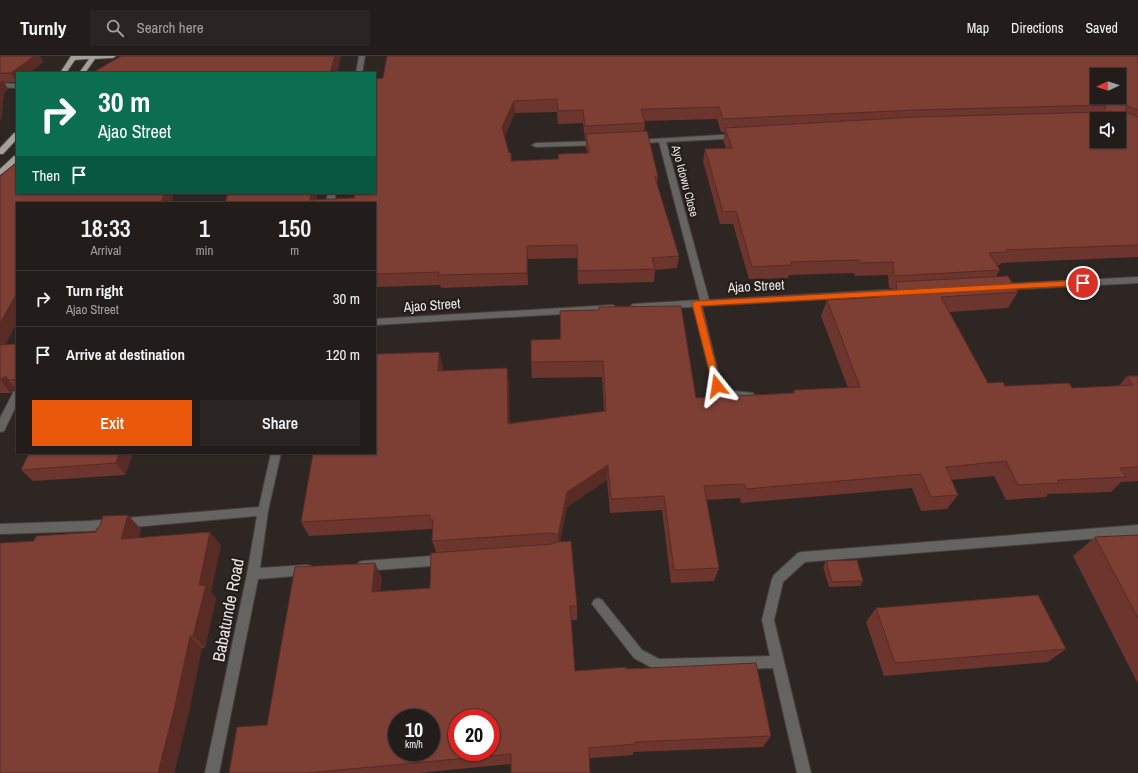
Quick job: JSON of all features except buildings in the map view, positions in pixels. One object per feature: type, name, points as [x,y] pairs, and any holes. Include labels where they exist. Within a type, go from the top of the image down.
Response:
[{"type":"main road","points":[[83,72],[94,56]]},
{"type":"main road","points":[[64,72],[74,57],[113,56]]},
{"type":"main road","points":[[0,152],[16,137]]},
{"type":"main road","points":[[0,173],[16,159]]},
{"type":"street","points":[[359,72],[362,56]]},
{"type":"street","points":[[0,85],[16,86]]},
{"type":"street","points":[[662,140],[749,135]]},
{"type":"street","name":"Ayo Idowu Close","points":[[631,142],[662,140],[701,303],[717,386],[728,394],[739,396],[761,395]]},
{"type":"street","points":[[536,144],[608,143]]},
{"type":"street","points":[[991,288],[1138,280]]},
{"type":"street","name":"Ajao Street","points":[[376,322],[913,292]]},
{"type":"street","points":[[0,428],[16,396]]},
{"type":"street","name":"Babatunde Road","points":[[212,773],[253,574],[263,511],[276,454]]},
{"type":"street","points":[[0,529],[89,526],[263,511]]},
{"type":"street","points":[[804,773],[768,620],[771,602],[778,579],[802,558],[1138,530]]},
{"type":"street","points":[[348,567],[458,559]]},
{"type":"street","points":[[253,574],[316,569]]},
{"type":"street","points":[[598,604],[638,654],[658,665],[777,662]]},
{"type":"route","points":[[717,386],[696,303],[1083,283]]}]
